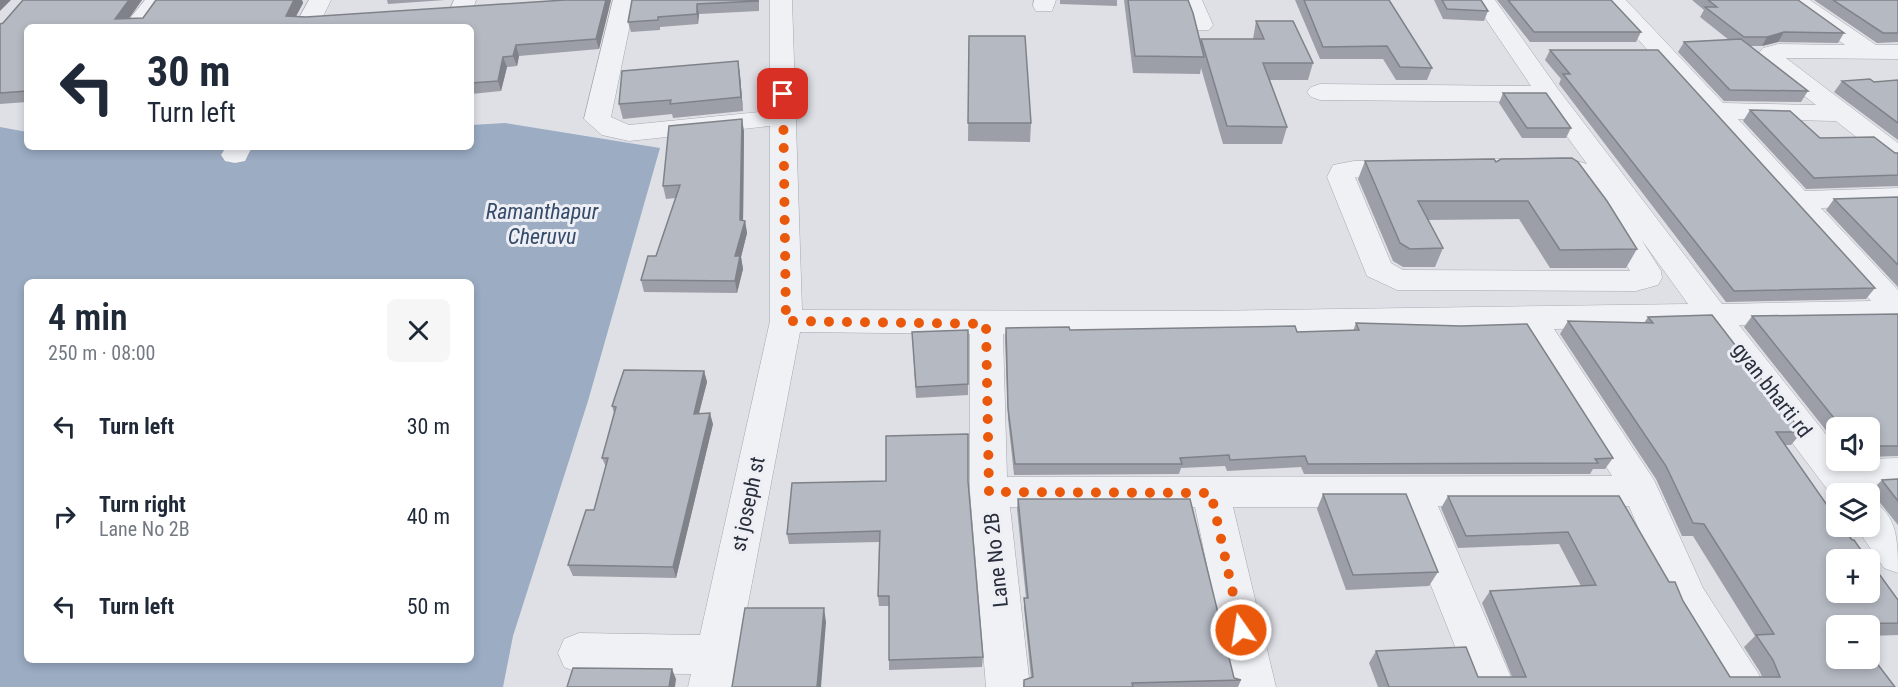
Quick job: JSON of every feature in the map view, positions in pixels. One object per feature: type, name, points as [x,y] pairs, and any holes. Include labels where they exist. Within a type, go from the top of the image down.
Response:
[{"type":"street","points":[[137,24],[157,0]]},
{"type":"street","points":[[624,0],[597,119],[611,129],[629,133],[783,117]]},
{"type":"street","name":"st joseph st","points":[[713,671],[786,321],[781,0]]},
{"type":"street","points":[[1191,0],[1201,25]]},
{"type":"street","name":"gyan bharti rd","points":[[1484,0],[1530,51],[1550,94],[1713,315],[1844,483]]},
{"type":"street","points":[[1614,0],[1898,311]]},
{"type":"street","points":[[1795,0],[1871,52]]},
{"type":"street","points":[[439,9],[467,10]]},
{"type":"street","points":[[1624,51],[1659,51]]},
{"type":"street","points":[[1898,52],[1778,51],[1771,53],[1772,59],[1898,156]]},
{"type":"street","points":[[1320,92],[1550,94]]},
{"type":"street","points":[[1715,111],[1842,113]]},
{"type":"street","points":[[1863,129],[1898,127]]},
{"type":"street","points":[[1482,281],[1647,278],[1646,271],[1589,178],[1580,171],[1566,166],[1343,171],[1341,177],[1345,188],[1378,269],[1385,276],[1397,280],[1482,281],[1516,320],[1641,491],[1688,599],[1743,687]]},
{"type":"street","points":[[1799,200],[1898,197]]},
{"type":"street","points":[[786,321],[986,324],[1516,320],[1898,311]]},
{"type":"street","name":"Lane No 2B","points":[[986,324],[989,492],[1008,687]]},
{"type":"street","points":[[1850,483],[1898,473]]},
{"type":"street","points":[[989,492],[1641,491]]},
{"type":"street","points":[[1413,492],[1492,687]]},
{"type":"street","points":[[1211,493],[1254,687]]},
{"type":"street","points":[[1880,531],[1898,556]]},
{"type":"street","points":[[579,653],[713,671]]},
{"type":"water","name":"Ramanthapur Cheruvu","points":[[505,123],[660,148],[588,401],[513,636],[503,687],[0,687],[0,127],[24,131],[24,150],[474,150],[474,125]]},
{"type":"building","points":[[23,0],[129,0],[115,19],[143,18],[156,0],[294,0],[286,16],[306,17],[565,0],[606,0],[596,39],[516,45],[513,56],[503,57],[498,81],[474,83],[474,24],[24,24],[24,91],[0,93],[0,24]]},
{"type":"building","points":[[632,0],[758,1],[697,4],[697,14],[628,22]]},
{"type":"building","points":[[1128,0],[1188,0],[1204,57],[1135,56]]},
{"type":"building","points":[[1304,0],[1389,0],[1432,68],[1400,67],[1387,46],[1323,47]]},
{"type":"building","points":[[1442,0],[1481,0],[1488,11],[1447,9]]},
{"type":"building","points":[[1508,0],[1611,0],[1641,32],[1534,32]]},
{"type":"building","points":[[1708,0],[1798,0],[1844,33],[1784,32],[1767,37],[1744,37],[1705,7],[1717,7]]},
{"type":"building","points":[[1833,0],[1898,0],[1898,33],[1883,33]]},
{"type":"building","points":[[1256,21],[1293,21],[1313,63],[1263,63],[1287,127],[1227,126],[1201,39],[1264,39]]},
{"type":"building","points":[[969,36],[1025,36],[1031,123],[968,123]]},
{"type":"building","points":[[1741,39],[1808,91],[1730,90],[1684,42]]},
{"type":"building","points":[[1550,50],[1658,50],[1875,288],[1734,291],[1563,74],[1570,74]]},
{"type":"building","points":[[738,61],[741,97],[670,104],[671,100],[619,104],[622,71]]},
{"type":"building","points":[[1870,79],[1874,82],[1898,80],[1898,123],[1842,81]]},
{"type":"building","points":[[1503,93],[1546,93],[1571,128],[1527,128]]},
{"type":"building","points":[[1750,110],[1790,111],[1820,138],[1874,137],[1898,153],[1898,175],[1814,178]]},
{"type":"building","points":[[742,119],[740,220],[745,221],[735,256],[740,256],[735,281],[641,280],[648,256],[656,256],[680,185],[663,186],[669,126]]},
{"type":"building","points":[[1572,158],[1578,162],[1607,201],[1637,249],[1560,250],[1528,201],[1418,201],[1443,248],[1410,249],[1400,243],[1365,161],[1494,159],[1496,162],[1501,159]]},
{"type":"building","points":[[1898,197],[1898,265],[1834,199]]},
{"type":"building","points":[[1898,314],[1898,446],[1880,446],[1880,417],[1833,417],[1752,316]]},
{"type":"building","points":[[1712,315],[1802,432],[1776,432],[1826,504],[1826,537],[1850,537],[1860,549],[1826,549],[1826,603],[1880,603],[1880,575],[1898,600],[1898,623],[1880,623],[1880,615],[1826,615],[1826,669],[1880,667],[1895,687],[1389,687],[1376,651],[1466,647],[1478,677],[1526,677],[1490,591],[1596,585],[1568,532],[1466,536],[1448,496],[1619,496],[1669,582],[1675,582],[1683,601],[1730,677],[1780,677],[1773,660],[1756,635],[1774,634],[1704,524],[1693,523],[1666,466],[1568,321],[1653,323],[1648,317]]},
{"type":"building","points":[[1356,323],[1461,326],[1527,324],[1613,458],[1595,459],[1598,463],[1308,464],[1305,456],[1230,460],[1229,455],[1180,458],[1182,464],[1015,464],[1008,408],[1006,328],[1069,327],[1070,330],[1295,326],[1297,332],[1359,330]]},
{"type":"building","points":[[968,330],[968,384],[916,387],[912,332]]},
{"type":"building","points":[[624,370],[704,371],[694,414],[710,413],[673,567],[568,565],[586,510],[594,510],[608,458],[602,458],[616,407],[612,406]]},
{"type":"building","points":[[968,434],[968,481],[983,657],[889,660],[889,596],[878,596],[880,531],[787,534],[792,483],[886,481],[886,436]]},
{"type":"building","points":[[1898,479],[1898,501],[1882,480]]},
{"type":"building","points":[[1323,494],[1406,494],[1438,572],[1353,575]]},
{"type":"building","points":[[1018,499],[1190,499],[1234,678],[1241,680],[1132,683],[1133,687],[1024,687],[1024,680],[1033,677],[1024,598],[1028,598]]},
{"type":"building","points":[[745,608],[824,608],[817,687],[732,687]]},
{"type":"building","points":[[573,668],[672,669],[669,687],[567,687]]},
{"type":"route","points":[[783,94],[786,321],[986,324],[989,492],[1211,493],[1241,630]]}]
